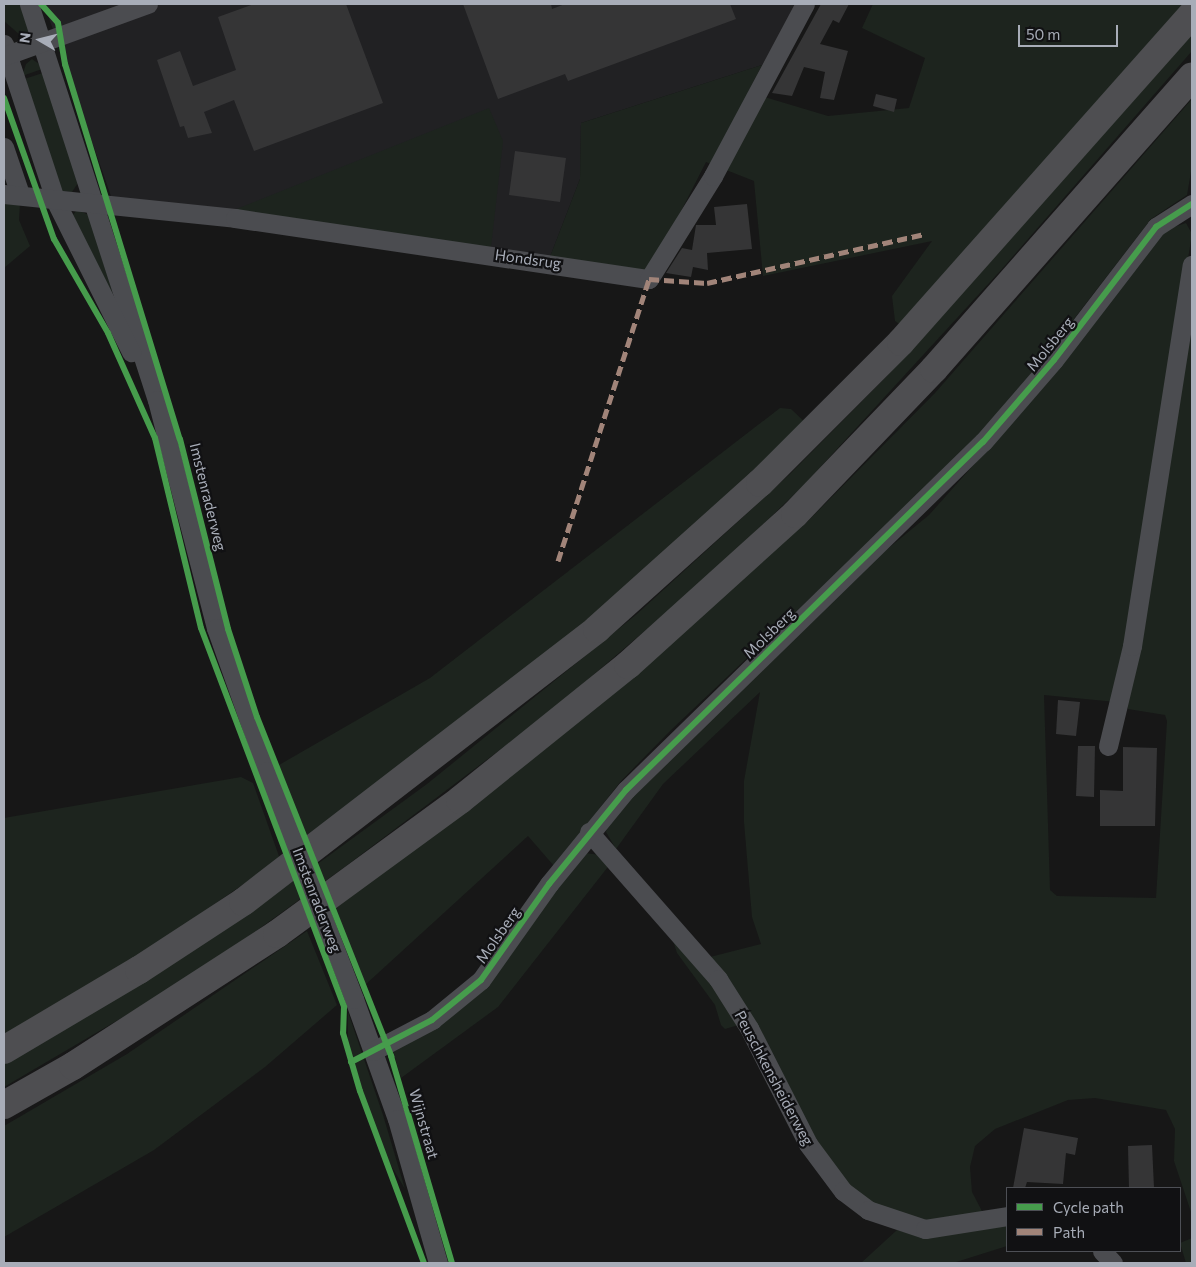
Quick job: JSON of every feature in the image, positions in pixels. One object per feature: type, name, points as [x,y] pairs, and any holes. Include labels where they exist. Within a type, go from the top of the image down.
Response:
[{"type":"highway","points":[[4,1050],[139,970],[243,902],[597,629],[760,483],[901,342],[1192,14]]},
{"type":"highway","points":[[4,1105],[73,1066],[276,934],[460,800],[628,665],[809,500],[934,369],[1192,76]]},
{"type":"street","name":"Imstenraderweg","points":[[29,4],[156,400],[216,628],[267,771],[354,999]]},
{"type":"street","points":[[5,52],[42,44],[148,4]]},
{"type":"street","name":"Hondsrug","points":[[92,203],[235,218],[603,269],[649,279],[713,176],[805,4]]},
{"type":"street","name":"Imstenraderweg","points":[[5,52],[56,202],[156,400]]},
{"type":"street","points":[[4,146],[12,194],[56,202],[92,203]]},
{"type":"street","name":"Molsberg","points":[[374,1051],[432,1020],[481,980],[589,832],[650,765],[983,442],[1060,352],[1156,227],[1192,204]]},
{"type":"street","points":[[1108,746],[1130,655],[1192,265]]},
{"type":"street","name":"Peuschkensheiderweg","points":[[589,832],[718,979],[750,1028],[816,1158],[843,1191],[868,1210],[925,1228],[1006,1216]]},
{"type":"street","name":"Wijnstraat","points":[[354,999],[374,1051],[438,1263]]},
{"type":"street","points":[[1103,1252],[1113,1263]]},
{"type":"shaded area","points":[[4,4],[25,4],[30,34],[20,35],[4,21]]},
{"type":"shaded area","points":[[44,4],[799,4],[762,65],[581,123],[580,179],[548,262],[113,202]]},
{"type":"shaded area","points":[[873,4],[1188,4],[904,327],[895,321],[892,296],[932,241],[763,276],[754,181],[706,162],[648,276],[548,262],[580,179],[581,123],[762,65],[748,92],[828,116],[909,108],[925,58],[862,28]]},
{"type":"shaded area","points":[[1192,34],[1192,51],[1001,270],[804,485],[710,575],[550,712],[346,866],[198,973],[4,1087],[4,1063],[205,941],[316,865],[427,784],[637,614],[790,474],[886,377]]},
{"type":"shaded area","points":[[32,59],[45,68],[22,76],[26,64]]},
{"type":"shaded area","points":[[46,72],[78,183],[72,192],[61,191],[21,80]]},
{"type":"shaded area","points":[[1192,99],[1192,166],[1187,195],[1151,219],[989,429],[671,730],[621,781],[554,866],[528,836],[365,985],[332,906],[805,524],[935,393]]},
{"type":"shaded area","points":[[489,108],[503,141],[491,247],[229,212]]},
{"type":"shaded area","points":[[4,198],[20,203],[19,220],[30,246],[4,268]]},
{"type":"shaded area","points":[[77,210],[89,215],[118,310],[72,216]]},
{"type":"shaded area","points":[[1186,223],[1192,234],[1116,702],[1044,695],[1050,890],[1057,896],[1156,898],[1167,721],[1165,715],[1128,709],[1127,704],[1192,280],[1192,1215],[1174,1161],[1175,1129],[1166,1110],[1095,1098],[1068,1100],[995,1129],[975,1146],[970,1167],[972,1192],[984,1215],[918,1224],[873,1207],[832,1173],[710,957],[761,944],[752,917],[744,822],[744,781],[760,692],[663,784],[616,849],[606,832],[609,814],[868,565],[929,515],[1029,403],[1162,231]]},
{"type":"shaded area","points":[[780,408],[791,409],[809,426],[659,569],[307,843],[279,765],[430,678]]},
{"type":"shaded area","points":[[241,777],[253,783],[280,859],[152,947],[4,1038],[4,818]]},
{"type":"shaded area","points":[[585,853],[600,855],[611,863],[498,1007],[401,1078],[393,1051],[530,922]]},
{"type":"shaded area","points":[[669,928],[742,1024],[725,1029],[721,1025],[715,1005],[677,953]]},
{"type":"shaded area","points":[[307,931],[337,1005],[265,1067],[154,1150],[4,1237],[4,1126],[127,1054]]},
{"type":"shaded area","points":[[348,1012],[383,1115],[405,1189],[386,1157],[368,1107],[348,1043]]},
{"type":"shaded area","points":[[1006,1223],[1006,1246],[953,1263],[861,1263],[897,1230],[917,1235]]},
{"type":"shaded area","points":[[1192,1238],[1192,1263],[1186,1263],[1181,1243]]},
{"type":"building","points":[[254,4],[346,4],[383,103],[254,151],[234,100],[204,112],[212,133],[188,138],[184,126],[180,127],[157,60],[180,51],[193,86],[236,70],[218,17]]},
{"type":"building","points":[[463,4],[551,4],[552,9],[565,4],[730,4],[736,19],[568,81],[565,74],[498,99]]},
{"type":"building","points":[[821,4],[849,4],[839,23],[833,20],[820,44],[848,51],[834,100],[820,98],[825,72],[804,67],[792,96],[772,93]]},
{"type":"building","points":[[876,94],[897,99],[894,112],[873,106]]},
{"type":"building","points":[[515,151],[566,158],[560,202],[509,195]]},
{"type":"building","points":[[747,204],[752,249],[707,253],[708,270],[693,267],[691,277],[666,273],[682,248],[692,250],[696,225],[716,225],[714,207]]},
{"type":"building","points":[[1058,700],[1080,702],[1076,736],[1056,734]]},
{"type":"building","points":[[1078,746],[1095,746],[1094,797],[1076,796]]},
{"type":"building","points":[[1123,747],[1157,748],[1155,826],[1100,826],[1100,790],[1123,791]]},
{"type":"building","points":[[1024,1128],[1078,1138],[1075,1155],[1066,1153],[1063,1184],[1027,1182],[1025,1187],[1013,1187]]},
{"type":"building","points":[[1152,1145],[1154,1187],[1129,1187],[1128,1146]]},
{"type":"marked path","points":[[558,561],[649,279],[707,283],[925,234]]},
{"type":"cycle path","points":[[41,4],[58,23],[65,64],[180,439],[228,629],[257,717],[391,1056],[452,1263]]},
{"type":"cycle path","points":[[4,98],[54,239],[108,333],[155,438],[201,628],[344,1007],[343,1033],[360,1091],[424,1263]]},
{"type":"cycle path","points":[[351,1062],[432,1020],[481,980],[549,884],[626,790],[983,442],[1054,360],[1156,227],[1192,204]]}]
